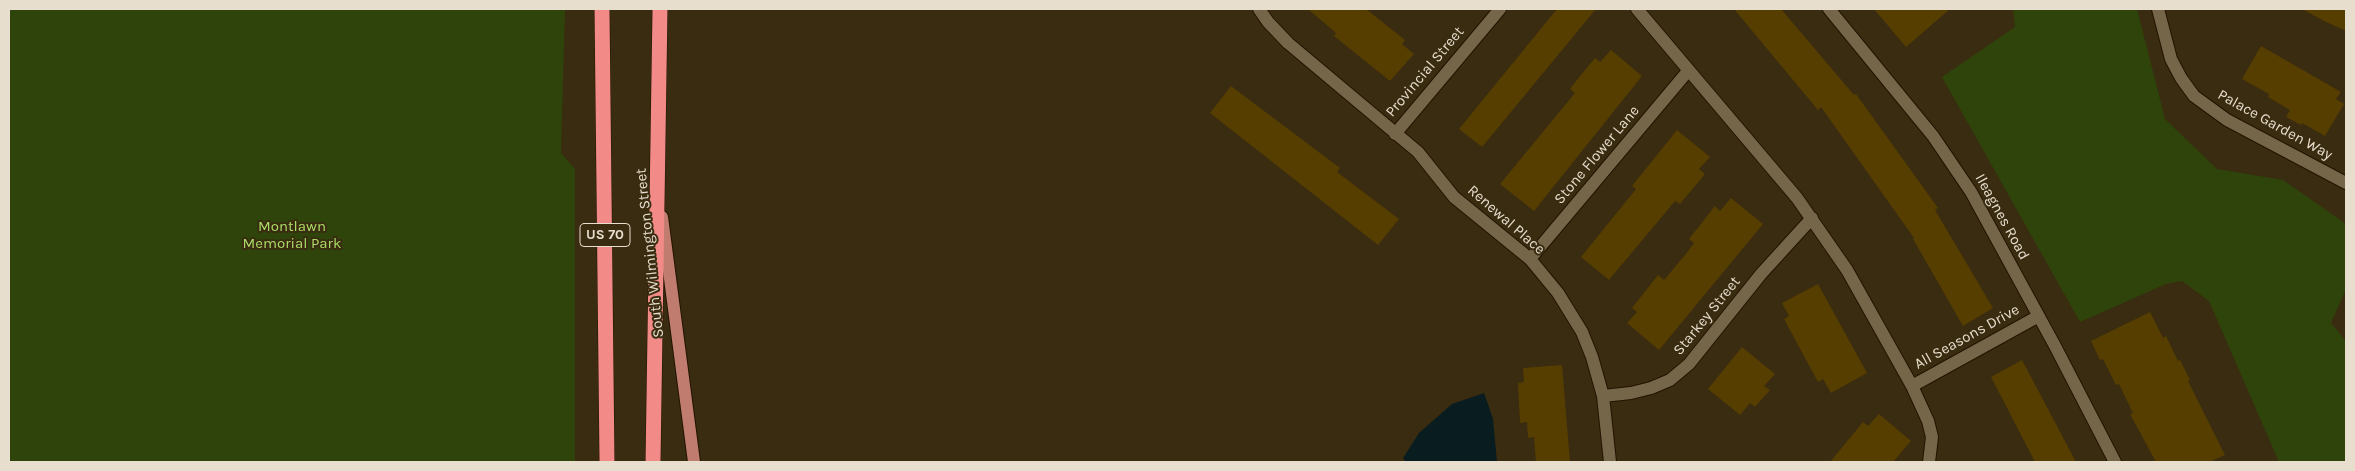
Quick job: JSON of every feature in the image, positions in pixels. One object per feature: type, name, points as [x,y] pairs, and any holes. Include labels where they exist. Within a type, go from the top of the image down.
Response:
[{"type":"highway","name":"US 70","points":[[602,9],[607,462]]},
{"type":"highway","name":"South Wilmington Street","points":[[658,183],[660,9]]},
{"type":"highway","points":[[653,462],[658,183]]},
{"type":"main road","name":"South Wilmington Street","points":[[658,183],[694,462]]},
{"type":"street","name":"Renewal Place","points":[[1259,9],[1288,44],[1418,152],[1454,198],[1530,259],[1558,293],[1582,332],[1592,357],[1603,396],[1610,462]]},
{"type":"street","name":"Provincial Street","points":[[1395,134],[1500,9]]},
{"type":"street","points":[[1637,9],[1812,218],[1847,270],[1912,386],[1928,421],[1932,437],[1929,462]]},
{"type":"street","name":"Ileagnes Road","points":[[1829,9],[1933,136],[1971,192],[2055,346],[2115,462]]},
{"type":"street","name":"Palace Garden Way","points":[[2158,9],[2171,59],[2181,78],[2194,96],[2227,120],[2346,183]]},
{"type":"street","name":"Stone Flower Lane","points":[[1530,259],[1688,71]]},
{"type":"street","name":"Starkey Street","points":[[1603,396],[1650,388],[1670,380],[1689,364],[1761,274],[1812,218]]},
{"type":"street","name":"All Seasons Drive","points":[[1912,386],[2037,316]]},
{"type":"green space","name":"Montlawn Memorial Park","points":[[9,9],[565,9],[561,153],[575,169],[575,462],[9,462]]},
{"type":"green space","points":[[2013,9],[2137,9],[2165,119],[2217,169],[2283,180],[2346,224],[2346,289],[2331,323],[2346,341],[2346,462],[2279,462],[2209,301],[2182,281],[2166,284],[2080,322],[1942,77],[2015,27]]},
{"type":"shaded area","points":[[1484,393],[1493,419],[1497,462],[1406,462],[1403,458],[1419,433],[1452,404]]},
{"type":"building","points":[[1308,9],[1366,9],[1405,40],[1402,44],[1414,54],[1390,81],[1334,36],[1336,33]]},
{"type":"building","points":[[1557,9],[1596,9],[1482,147],[1459,129]]},
{"type":"building","points":[[1734,9],[1781,9],[1854,95],[1856,94],[1938,208],[1935,210],[1993,308],[1963,326],[1914,238],[1821,107],[1818,110]]},
{"type":"building","points":[[1874,9],[1950,9],[1906,47]]},
{"type":"building","points":[[2302,9],[2346,9],[2346,31],[2324,21]]},
{"type":"building","points":[[2261,46],[2341,92],[2336,99],[2344,104],[2325,136],[2302,123],[2301,125],[2286,117],[2290,110],[2268,97],[2269,94],[2242,79]]},
{"type":"building","points":[[1611,50],[1642,76],[1534,211],[1500,184],[1575,93],[1570,89],[1595,58],[1600,62]]},
{"type":"building","points":[[1231,86],[1340,168],[1337,172],[1399,219],[1378,245],[1210,113]]},
{"type":"building","points":[[1677,130],[1710,157],[1699,169],[1705,174],[1680,204],[1675,201],[1609,280],[1581,257],[1636,189],[1632,186]]},
{"type":"building","points":[[1731,198],[1763,224],[1659,350],[1627,323],[1637,312],[1632,308],[1658,275],[1664,280],[1685,255],[1694,243],[1689,239],[1715,206],[1720,211]]},
{"type":"building","points":[[1818,284],[1867,373],[1831,393],[1823,379],[1818,382],[1784,319],[1789,316],[1782,303]]},
{"type":"building","points":[[2150,312],[2163,338],[2166,336],[2178,361],[2180,360],[2190,380],[2188,381],[2225,455],[2209,462],[2156,462],[2130,414],[2133,413],[2119,384],[2116,385],[2103,359],[2100,360],[2091,341]]},
{"type":"building","points":[[1742,347],[1775,374],[1764,386],[1770,390],[1755,407],[1750,403],[1740,415],[1708,389]]},
{"type":"building","points":[[2022,360],[2076,462],[2035,462],[1991,377]]},
{"type":"building","points":[[1562,365],[1570,462],[1536,462],[1534,437],[1528,438],[1527,422],[1520,423],[1518,383],[1524,382],[1523,368]]},
{"type":"building","points":[[1879,414],[1911,441],[1893,462],[1830,462],[1863,422],[1868,426]]}]
